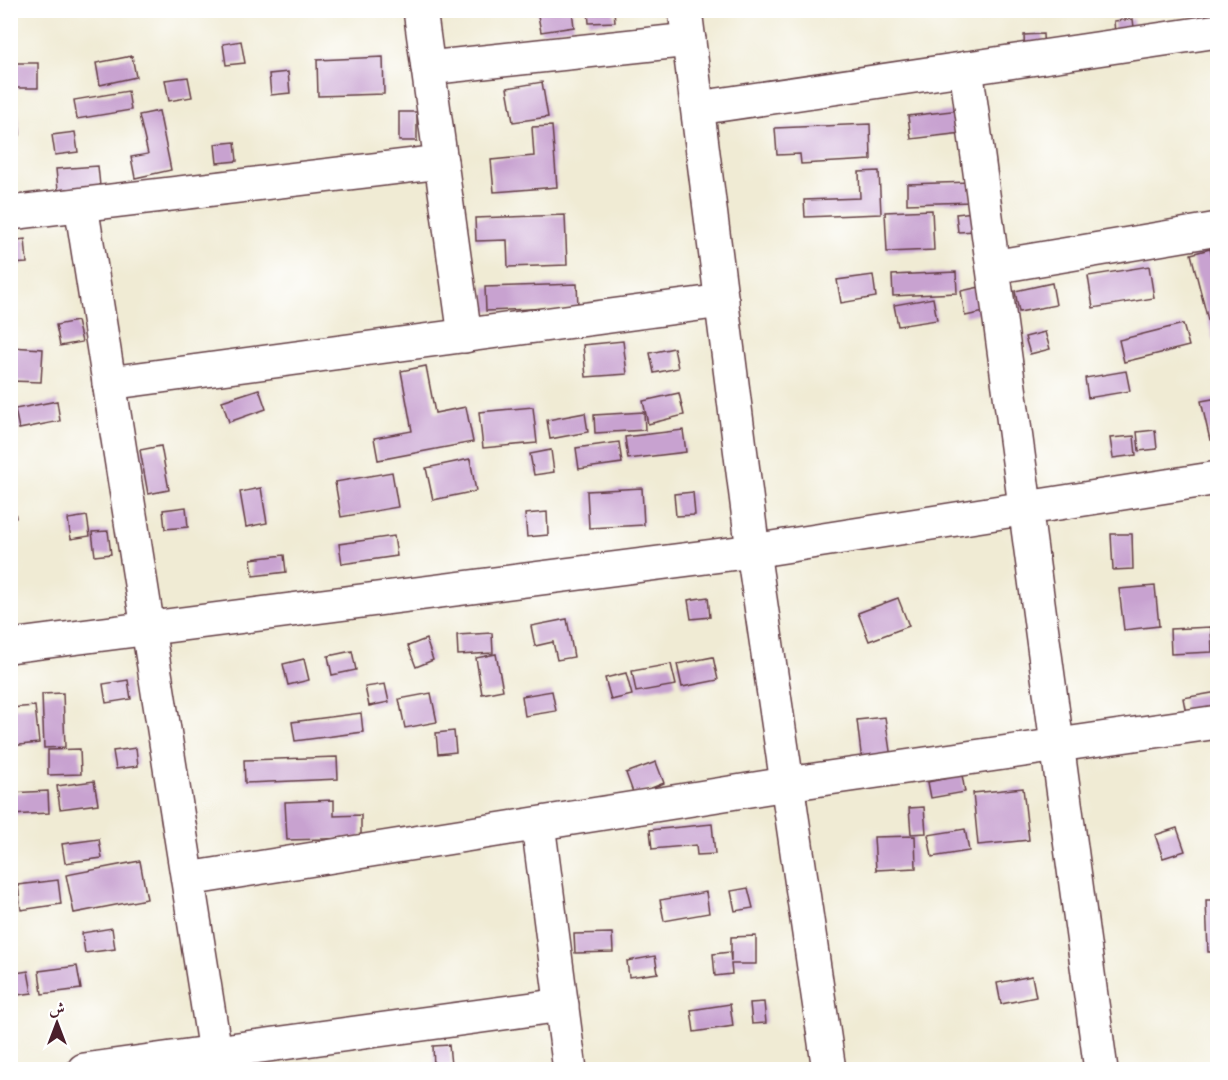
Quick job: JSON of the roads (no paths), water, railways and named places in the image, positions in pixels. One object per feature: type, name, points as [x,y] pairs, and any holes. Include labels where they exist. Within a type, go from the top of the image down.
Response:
[{"type":"street","points":[[420,10],[465,336]]},
{"type":"street","points":[[428,69],[687,25],[753,551],[829,1070]]},
{"type":"street","points":[[698,108],[1218,31]]},
{"type":"street","points":[[966,69],[1101,1070]]},
{"type":"street","points":[[10,213],[441,162]]},
{"type":"street","points":[[81,205],[215,1052]]},
{"type":"street","points":[[993,267],[1218,229]]},
{"type":"street","points":[[109,383],[722,301]]},
{"type":"street","points":[[10,646],[753,551],[1218,478]]},
{"type":"street","points":[[188,879],[787,784],[1218,722]]},
{"type":"street","points":[[538,824],[570,1070]]},
{"type":"street","points":[[84,1070],[562,1005]]}]
